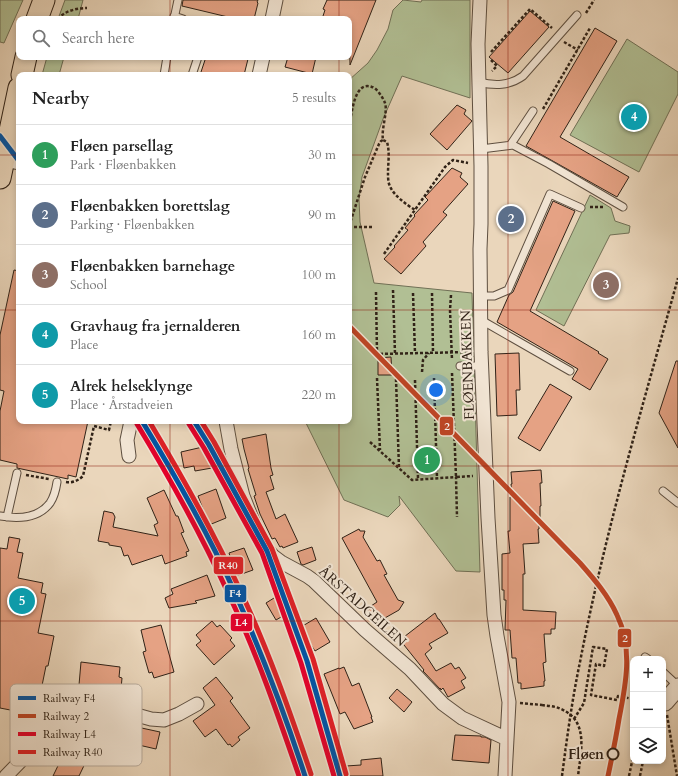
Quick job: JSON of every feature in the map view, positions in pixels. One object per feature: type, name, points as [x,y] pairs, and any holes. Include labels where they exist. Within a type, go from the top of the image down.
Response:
[{"type":"main road","points":[[38,16],[44,0]]},
{"type":"main road","points":[[23,72],[25,60]]},
{"type":"main road","points":[[8,167],[16,110]]},
{"type":"street","points":[[273,16],[276,0]]},
{"type":"street","name":"FLØENBAKKEN","points":[[480,0],[478,82],[481,149],[482,366],[488,518],[494,615],[509,702],[505,776]]},
{"type":"street","points":[[260,72],[262,60]]},
{"type":"street","points":[[128,456],[127,440],[130,424]]},
{"type":"street","name":"ÅRSTADGEILEN","points":[[227,424],[231,449],[243,496],[260,539],[273,556],[314,581],[364,630],[410,669],[443,704],[462,718],[507,739]]},
{"type":"street","points":[[666,709],[678,687]]},
{"type":"street","points":[[142,716],[164,720],[197,704]]},
{"type":"street","points":[[6,776],[16,766]]},
{"type":"lane","points":[[174,16],[178,0]]},
{"type":"lane","points":[[478,82],[493,85],[507,84],[518,80],[577,15]]},
{"type":"lane","points":[[164,72],[166,60]]},
{"type":"lane","points":[[193,72],[197,60]]},
{"type":"lane","points":[[511,144],[532,111]]},
{"type":"lane","points":[[481,149],[511,144],[623,207]]},
{"type":"lane","points":[[481,296],[494,296],[508,290],[550,194],[581,208]]},
{"type":"lane","points":[[481,320],[570,371]]},
{"type":"lane","points":[[460,366],[482,366]]},
{"type":"lane","points":[[17,473],[4,517],[22,518],[35,515],[50,503],[58,481]]},
{"type":"lane","points":[[663,491],[678,504]]},
{"type":"lane","points":[[666,675],[678,687]]},
{"type":"path","points":[[586,13],[594,0]]},
{"type":"path","points":[[60,16],[81,8],[87,8]]},
{"type":"path","points":[[487,56],[530,9],[553,29]]},
{"type":"path","points":[[532,111],[536,113],[543,109],[590,28]]},
{"type":"path","points":[[570,46],[578,50]]},
{"type":"path","points":[[352,112],[357,92],[366,86],[376,88],[385,104],[382,134],[383,140],[387,142],[388,145],[388,174],[390,186],[401,200],[415,210]]},
{"type":"path","points":[[352,217],[364,177],[379,144],[383,140]]},
{"type":"path","points":[[384,254],[445,167],[453,160],[481,166]]},
{"type":"path","points":[[352,227],[373,227]]},
{"type":"path","points":[[562,776],[568,727],[580,662],[603,554],[678,278]]},
{"type":"path","points":[[393,290],[395,354]]},
{"type":"path","points":[[376,292],[377,354],[482,352]]},
{"type":"path","points":[[413,293],[415,353]]},
{"type":"path","points":[[422,372],[423,360],[431,353],[432,293]]},
{"type":"path","points":[[451,295],[450,310],[452,353]]},
{"type":"path","points":[[377,378],[380,450]]},
{"type":"path","points":[[434,378],[437,478]]},
{"type":"path","points":[[452,378],[457,517]]},
{"type":"path","points":[[396,379],[399,468]]},
{"type":"path","points":[[415,380],[418,479]]},
{"type":"path","points":[[17,473],[58,481],[75,481],[82,476],[94,426],[109,430],[110,424]]},
{"type":"path","points":[[370,442],[412,480],[486,476]]},
{"type":"path","points":[[574,719],[584,703],[593,647],[607,649],[604,666],[596,664],[591,695],[617,700],[618,696],[630,698]]},
{"type":"path","points":[[509,702],[542,705],[561,709],[570,714],[578,724],[581,734],[578,776]]},
{"type":"path","points":[[666,709],[677,776]]},
{"type":"path","points":[[629,776],[632,764]]},
{"type":"path","points":[[640,776],[642,764]]},
{"type":"green space","points":[[0,0],[23,0],[4,43],[0,42]]},
{"type":"green space","points":[[65,0],[83,0],[79,16],[59,16]]},
{"type":"green space","points":[[403,0],[421,2],[422,0],[470,0],[470,98],[402,76],[383,119],[362,177],[359,199],[360,222],[374,283],[472,293],[480,572],[456,571],[399,496],[400,505],[388,517],[344,500],[306,424],[352,424],[352,77],[368,63],[377,50],[388,29],[393,10]]},
{"type":"green space","points":[[627,39],[678,72],[678,94],[639,172],[570,135]]},
{"type":"green space","points":[[46,60],[63,60],[60,72],[43,72]]},
{"type":"green space","points":[[590,195],[611,208],[615,221],[630,226],[629,233],[610,235],[564,326],[536,310]]},
{"type":"building","points":[[183,0],[258,0],[255,16],[224,16],[182,6]]},
{"type":"building","points":[[327,0],[376,0],[352,60],[352,16],[323,16],[325,10],[323,9]]},
{"type":"building","points":[[530,11],[549,27],[508,73],[489,57]]},
{"type":"building","points":[[595,28],[617,41],[560,137],[629,177],[617,197],[526,146]]},
{"type":"building","points":[[205,60],[248,60],[245,72],[201,72]]},
{"type":"building","points":[[287,60],[315,60],[312,72],[304,72],[285,67]]},
{"type":"building","points":[[457,105],[466,110],[464,114],[472,121],[447,150],[430,134]]},
{"type":"building","points":[[452,168],[462,173],[460,177],[468,184],[443,212],[447,215],[423,242],[426,246],[401,274],[384,259],[408,230],[405,228],[415,216],[414,215],[428,200],[425,197]]},
{"type":"building","points":[[553,201],[575,211],[530,311],[599,352],[598,353],[608,359],[590,390],[572,379],[578,369],[497,322],[509,295],[513,292]]},
{"type":"building","points":[[14,270],[16,270],[16,424],[87,424],[76,477],[68,475],[68,479],[17,468],[17,464],[0,460],[0,411],[4,391],[0,390],[0,335]]},
{"type":"building","points":[[519,353],[520,390],[516,390],[517,415],[497,416],[495,354]]},
{"type":"building","points":[[391,357],[392,375],[378,375],[378,358]]},
{"type":"building","points":[[676,361],[678,361],[678,448],[659,413]]},
{"type":"building","points":[[550,384],[572,397],[540,451],[518,438]]},
{"type":"building","points":[[266,434],[273,475],[270,476],[274,489],[266,492],[276,519],[285,514],[298,542],[283,548],[282,546],[280,547],[275,538],[272,539],[260,514],[254,496],[256,495],[248,469],[242,439]]},
{"type":"building","points":[[207,446],[212,468],[195,471],[194,466],[184,468],[181,452]]},
{"type":"building","points":[[541,470],[541,506],[538,529],[539,543],[523,544],[525,574],[523,574],[523,610],[556,612],[555,629],[551,629],[551,634],[544,634],[546,662],[543,663],[545,681],[544,686],[521,689],[521,683],[518,683],[516,658],[512,658],[510,630],[505,630],[506,600],[504,600],[504,590],[502,590],[502,554],[510,553],[508,531],[510,531],[510,497],[512,497],[511,472]]},
{"type":"building","points":[[216,489],[226,518],[209,525],[198,496]]},
{"type":"building","points":[[164,490],[176,516],[178,516],[184,532],[181,533],[189,551],[186,552],[187,556],[165,564],[162,555],[132,565],[128,555],[124,556],[121,547],[98,541],[104,511],[113,513],[115,517],[113,527],[158,536],[154,525],[158,523],[147,498]]},
{"type":"building","points":[[359,529],[360,531],[365,531],[363,537],[377,561],[380,560],[387,574],[384,575],[398,600],[404,602],[399,610],[376,623],[367,611],[377,602],[342,538]]},
{"type":"building","points":[[9,537],[20,539],[17,552],[23,553],[18,578],[43,583],[41,593],[46,594],[38,633],[54,636],[48,666],[46,666],[42,684],[10,684],[10,710],[0,708],[0,548],[7,549]]},
{"type":"building","points":[[312,547],[316,560],[303,565],[301,564],[297,552]]},
{"type":"building","points":[[244,548],[253,570],[236,576],[229,559],[231,559],[229,553]]},
{"type":"building","points":[[207,575],[215,596],[195,601],[197,603],[169,608],[165,598],[173,594],[171,589]]},
{"type":"building","points":[[282,593],[293,610],[276,620],[266,603]]},
{"type":"building","points":[[435,613],[448,633],[429,644],[432,648],[425,654],[436,671],[451,663],[455,669],[459,667],[466,678],[461,681],[465,688],[448,697],[443,688],[441,690],[423,671],[424,670],[400,640]]},
{"type":"building","points":[[316,618],[330,642],[315,651],[311,645],[300,652],[293,641],[304,634],[301,627]]},
{"type":"building","points":[[212,621],[217,627],[220,625],[232,638],[230,640],[235,646],[214,665],[196,645],[201,641],[196,635]]},
{"type":"building","points":[[161,625],[174,672],[154,678],[152,672],[149,673],[143,652],[146,651],[141,630]]},
{"type":"building","points":[[81,662],[120,667],[119,677],[122,678],[121,684],[79,684]]},
{"type":"building","points":[[344,667],[352,686],[359,683],[373,722],[354,729],[345,712],[340,714],[324,674]]},
{"type":"building","points":[[216,677],[233,698],[230,701],[250,728],[238,737],[240,740],[232,747],[230,744],[228,745],[216,729],[205,737],[193,721],[215,705],[203,688]]},
{"type":"building","points":[[397,689],[412,702],[404,712],[389,698]]},
{"type":"building","points":[[142,728],[160,732],[156,749],[142,746]]},
{"type":"building","points":[[455,735],[481,736],[491,740],[489,763],[452,760]]},
{"type":"building","points":[[381,758],[383,776],[332,776],[331,767],[361,765],[361,760]]},
{"type":"building","points":[[58,766],[84,766],[79,776],[53,776]]},
{"type":"rail line","name":"F4","points":[[0,136],[16,157]]},
{"type":"rail line","name":"2","points":[[352,329],[580,563],[605,594],[617,615],[622,628],[627,653],[624,693],[608,776]]},
{"type":"rail line","name":"L4","points":[[137,424],[186,508],[229,595],[258,662],[299,776]]},
{"type":"rail line","name":"F4","points":[[144,424],[192,506],[226,572],[264,662],[305,776]]},
{"type":"rail line","name":"R40","points":[[151,424],[197,504],[240,590],[287,704],[311,774]]},
{"type":"rail line","name":"L4","points":[[189,424],[204,448],[262,553],[301,663],[334,776]]},
{"type":"rail line","name":"F4","points":[[196,424],[267,551],[307,661],[340,776]]},
{"type":"rail line","name":"R40","points":[[203,424],[272,549],[313,659],[346,774]]},
{"type":"place","name":"Gravhaug fra jernalderen","points":[[634,117]]},
{"type":"place","name":"Fløenbakken borettslag","points":[[511,219]]},
{"type":"place","name":"Fløenbakken barnehage","points":[[606,285]]},
{"type":"place","name":"Fløen parsellag","points":[[427,460]]},
{"type":"place","name":"Alrek helseklynge","points":[[22,601]]},
{"type":"place","name":"Fløen","points":[[613,754]]}]
